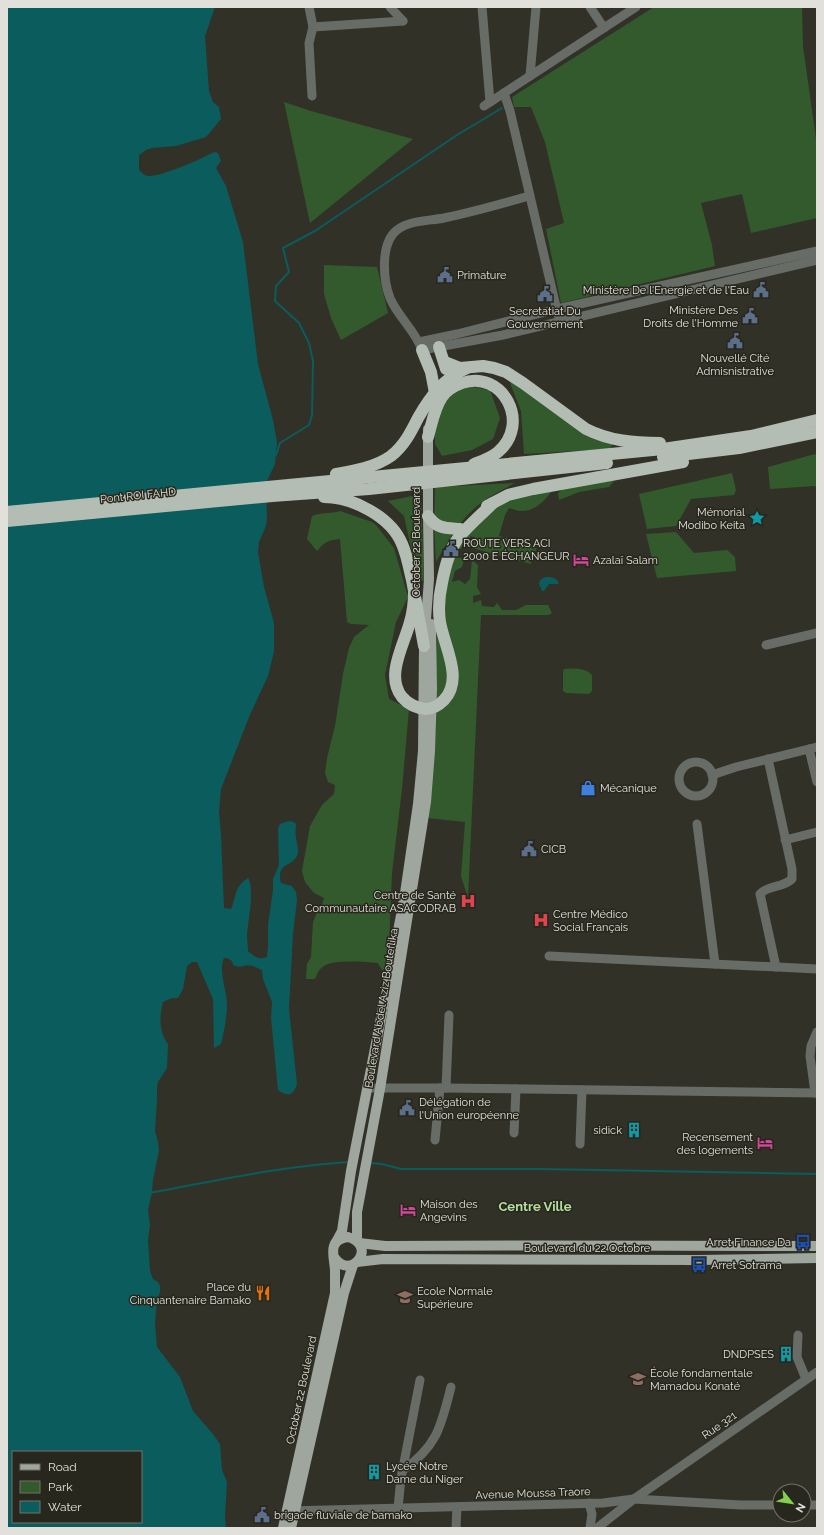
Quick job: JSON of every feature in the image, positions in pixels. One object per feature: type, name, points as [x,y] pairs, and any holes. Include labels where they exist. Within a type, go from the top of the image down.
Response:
[{"type":"highway","points":[[438,343],[445,362],[446,380]]},
{"type":"highway","points":[[421,346],[431,372],[435,393]]},
{"type":"highway","points":[[445,362],[460,368],[483,366],[506,372],[586,429],[608,438],[627,442],[705,443]]},
{"type":"highway","points":[[278,491],[374,464],[389,457],[400,448],[408,438],[422,412],[446,380],[457,372],[466,368]]},
{"type":"highway","points":[[428,437],[437,406],[443,395],[454,386],[468,381],[480,381],[491,386],[506,397],[512,408],[513,420],[512,432],[506,443],[498,452],[485,460],[453,473]]},
{"type":"highway","points":[[7,512],[278,491],[420,478],[705,443],[750,436],[817,420]]},
{"type":"highway","points":[[453,473],[718,451],[817,432]]},
{"type":"highway","points":[[431,623],[435,589],[440,569],[447,551],[460,528],[484,508],[508,495],[533,489],[705,458],[718,451]]},
{"type":"highway","points":[[278,491],[342,500],[370,510],[384,520],[402,543],[408,562],[424,646]]},
{"type":"highway","name":"Pont ROI FAHD","points":[[7,521],[278,491]]},
{"type":"highway","points":[[414,592],[410,622],[394,674],[395,683],[399,694],[406,702],[414,707],[427,709],[438,706],[447,697],[452,685],[453,671],[443,637],[438,607],[448,558],[458,538],[493,503]]},
{"type":"highway","points":[[428,516],[437,526],[460,528]]},
{"type":"main road","name":"October 22 Boulevard","points":[[424,646],[429,593],[428,437],[429,415],[435,393]]},
{"type":"main road","name":"Boulevard Abdel Aziz Bouteflika","points":[[358,1242],[357,1212],[380,1089],[426,802],[432,697],[429,593]]},
{"type":"main road","name":"Boulevard Abdel Aziz Bouteflika","points":[[335,1244],[342,1231],[352,1171],[404,900],[418,804],[423,751],[424,646]]},
{"type":"main road","points":[[291,1528],[290,1511],[344,1293],[355,1263],[362,1252],[358,1242],[348,1237],[342,1238],[335,1244],[332,1253],[336,1261],[344,1266],[355,1263]]},
{"type":"main road","name":"Boulevard du 22 Octobre","points":[[358,1242],[385,1246],[550,1244],[817,1246]]},
{"type":"main road","name":"October 22 Boulevard","points":[[284,1528],[290,1511],[335,1293],[334,1257]]},
{"type":"main road","name":"Boulevard du 22 Octobre","points":[[355,1263],[383,1259],[698,1260],[817,1258]]},
{"type":"street","points":[[309,7],[312,27],[309,43],[312,96]]},
{"type":"street","points":[[312,27],[404,21],[390,7]]},
{"type":"street","points":[[482,7],[487,104],[636,7]]},
{"type":"street","points":[[530,76],[536,7]]},
{"type":"street","points":[[590,7],[604,28]]},
{"type":"street","points":[[504,93],[510,110],[559,320]]},
{"type":"street","points":[[529,196],[450,216],[409,224],[398,229],[392,235],[384,262],[388,289],[395,307],[421,346],[503,334],[817,260]]},
{"type":"street","points":[[438,343],[557,309],[817,251]]},
{"type":"street","points":[[766,645],[817,633]]},
{"type":"street","points":[[712,775],[813,748],[817,782]]},
{"type":"street","points":[[768,759],[792,869],[792,879],[787,883],[763,890],[760,894],[776,967]]},
{"type":"street","points":[[697,824],[716,964]]},
{"type":"street","points":[[786,840],[817,832]]},
{"type":"street","points":[[549,956],[817,969]]},
{"type":"street","points":[[435,1140],[443,1088],[449,1015]]},
{"type":"street","points":[[368,1088],[816,1093],[810,1056],[811,1046],[817,1032]]},
{"type":"street","points":[[514,1133],[516,1089]]},
{"type":"street","points":[[580,1144],[582,1090]]},
{"type":"street","points":[[798,1335],[797,1357],[806,1379]]},
{"type":"street","name":"Rue 321","points":[[599,1526],[634,1499],[817,1372]]},
{"type":"street","points":[[398,1508],[403,1470],[420,1380]]},
{"type":"street","points":[[403,1470],[412,1464],[432,1443],[439,1431],[451,1387]]},
{"type":"street","name":"Avenue Moussa Traore","points":[[290,1511],[604,1503],[634,1499],[740,1505],[772,1505]]},
{"type":"street","points":[[589,1503],[592,1514],[590,1528]]},
{"type":"street","points":[[599,1526],[605,1508],[604,1503]]},
{"type":"street","points":[[456,1507],[456,1528]]},
{"type":"green space","points":[[654,7],[802,7],[803,46],[817,146],[817,218],[751,233],[742,194],[701,203],[712,245],[715,266],[561,303],[546,229],[564,223],[545,142],[531,107],[514,107],[512,97]]},
{"type":"green space","points":[[284,102],[311,111],[413,139],[310,223]]},
{"type":"green space","points":[[324,265],[377,267],[388,313],[341,340],[331,318],[324,294]]},
{"type":"green space","points":[[514,381],[614,442],[610,449],[524,454],[521,411],[510,383]]},
{"type":"green space","points":[[467,386],[490,390],[500,418],[493,439],[472,450],[442,456],[435,444],[435,421],[440,404]]},
{"type":"green space","points":[[815,454],[817,455],[817,489],[815,486],[770,489],[768,467]]},
{"type":"green space","points":[[732,473],[736,490],[734,495],[691,499],[676,526],[647,529],[639,494]]},
{"type":"green space","points":[[610,479],[614,481],[609,487],[579,492],[559,500],[558,493],[566,487]]},
{"type":"green space","points":[[515,483],[480,503],[464,519],[436,562],[434,525],[435,487]]},
{"type":"green space","points":[[545,488],[551,492],[535,508],[522,511],[509,508],[505,515],[499,536],[536,548],[531,564],[472,548],[475,538],[471,536],[459,551],[455,549],[493,506]]},
{"type":"green space","points":[[421,494],[424,581],[418,579],[404,516],[388,501]]},
{"type":"green space","points":[[340,511],[372,522],[394,548],[408,597],[396,622],[385,675],[389,699],[409,709],[402,789],[392,873],[388,969],[382,970],[378,963],[335,962],[322,967],[315,979],[306,979],[307,964],[311,957],[313,922],[324,898],[314,893],[305,882],[302,871],[310,826],[322,805],[334,794],[335,785],[328,782],[325,773],[335,726],[343,674],[349,648],[354,637],[369,625],[351,624],[347,622],[340,539],[327,542],[317,551],[307,539],[312,516]]},
{"type":"green space","points":[[676,532],[694,553],[727,550],[735,557],[736,571],[657,578],[646,534]]},
{"type":"green space","points":[[456,555],[464,560],[462,567],[455,571],[452,582],[459,580],[465,584],[470,579],[472,560],[478,565],[477,587],[481,594],[473,596],[473,603],[481,600],[482,606],[494,607],[497,603],[502,610],[516,610],[526,605],[548,605],[552,613],[549,615],[481,615],[468,898],[461,876],[465,822],[427,818],[436,654],[441,594],[450,556]]},
{"type":"green space","points":[[564,669],[579,669],[592,675],[592,691],[589,694],[566,693],[563,691]]},
{"type":"water","points":[[7,7],[215,7],[205,36],[209,91],[213,102],[219,107],[221,119],[206,137],[176,146],[146,150],[139,155],[139,170],[149,176],[155,175],[182,167],[214,152],[218,153],[221,161],[216,168],[226,186],[243,242],[258,364],[273,420],[277,442],[275,464],[266,483],[267,518],[266,526],[259,542],[258,552],[264,587],[274,623],[274,652],[268,676],[249,717],[221,789],[219,812],[224,908],[231,909],[238,888],[243,881],[248,878],[251,889],[251,897],[247,935],[248,951],[261,958],[267,957],[268,925],[273,879],[279,865],[278,829],[280,824],[286,822],[290,821],[296,824],[298,853],[291,862],[282,869],[280,877],[281,883],[292,886],[296,892],[297,900],[293,934],[289,1009],[297,1084],[294,1091],[290,1094],[285,1094],[278,1090],[271,1018],[272,1002],[263,979],[262,970],[248,965],[239,967],[233,965],[232,961],[227,958],[224,958],[222,968],[227,999],[226,1014],[221,1044],[214,1048],[213,999],[197,962],[192,962],[187,966],[183,989],[178,998],[172,998],[163,1002],[161,1013],[161,1029],[168,1044],[167,1068],[158,1082],[157,1088],[155,1131],[159,1150],[148,1210],[150,1225],[148,1240],[150,1271],[153,1279],[158,1282],[160,1286],[155,1324],[157,1347],[180,1377],[193,1411],[220,1444],[222,1470],[227,1482],[225,1516],[226,1528],[7,1528]]},
{"type":"water","points":[[545,577],[555,578],[559,583],[549,584],[544,591],[542,591],[539,584],[540,580]]},
{"type":"waterway","points":[[276,455],[280,443],[309,425],[312,415],[313,361],[309,343],[299,323],[275,301],[276,286],[289,272],[283,248],[315,231],[457,135],[502,108]]},
{"type":"waterway","points":[[150,1193],[274,1170],[349,1162]]},
{"type":"waterway","points":[[369,1163],[382,1164],[401,1169],[541,1169],[817,1174]]},
{"type":"place","name":"Primature","points":[[445,275]]},
{"type":"place","name":"Ministère De l'Energie et de l'Eau","points":[[761,290]]},
{"type":"place","name":"Secretatiat Du Gouvernement","points":[[545,294]]},
{"type":"place","name":"Ministère Des Droits de l'Homme","points":[[750,316]]},
{"type":"place","name":"Nouvellé Cité Admisnistrative","points":[[735,341]]},
{"type":"place","name":"Mémorial Modibo Keita","points":[[757,518]]},
{"type":"place","name":"ROUTE VERS ACI 2000 E ÉCHANGEUR","points":[[451,549]]},
{"type":"place","name":"Azalaï Salam","points":[[581,560]]},
{"type":"place","name":"Mécanique","points":[[588,788]]},
{"type":"place","name":"CICB","points":[[529,849]]},
{"type":"place","name":"Centre de Santé Communautaire ASACODRAB","points":[[468,901]]},
{"type":"place","name":"Centre Médico Social Français","points":[[541,920]]},
{"type":"place","name":"Délégation de l'Union européenne","points":[[407,1108]]},
{"type":"place","name":"sidick","points":[[634,1130]]},
{"type":"place","name":"Recensement des logements","points":[[765,1143]]},
{"type":"place","name":"Maison des Angevins","points":[[408,1210]]},
{"type":"place","name":"Arret Finance Da","points":[[803,1242]]},
{"type":"place","name":"Arret Sotrama","points":[[699,1265]]},
{"type":"place","name":"Place du Cinquantenaire Bamako","points":[[263,1293]]},
{"type":"place","name":"Ecole Normale Supérieure","points":[[405,1297]]},
{"type":"place","name":"DNDPSES","points":[[786,1354]]},
{"type":"place","name":"École fondamentale Mamadou Konaté","points":[[638,1379]]},
{"type":"place","name":"Lycée Notre Dame du Niger","points":[[374,1472]]},
{"type":"place","name":"brigade fluviale de bamako","points":[[262,1515]]},
{"type":"district","name":"Centre Ville","points":[[535,1206]]}]
